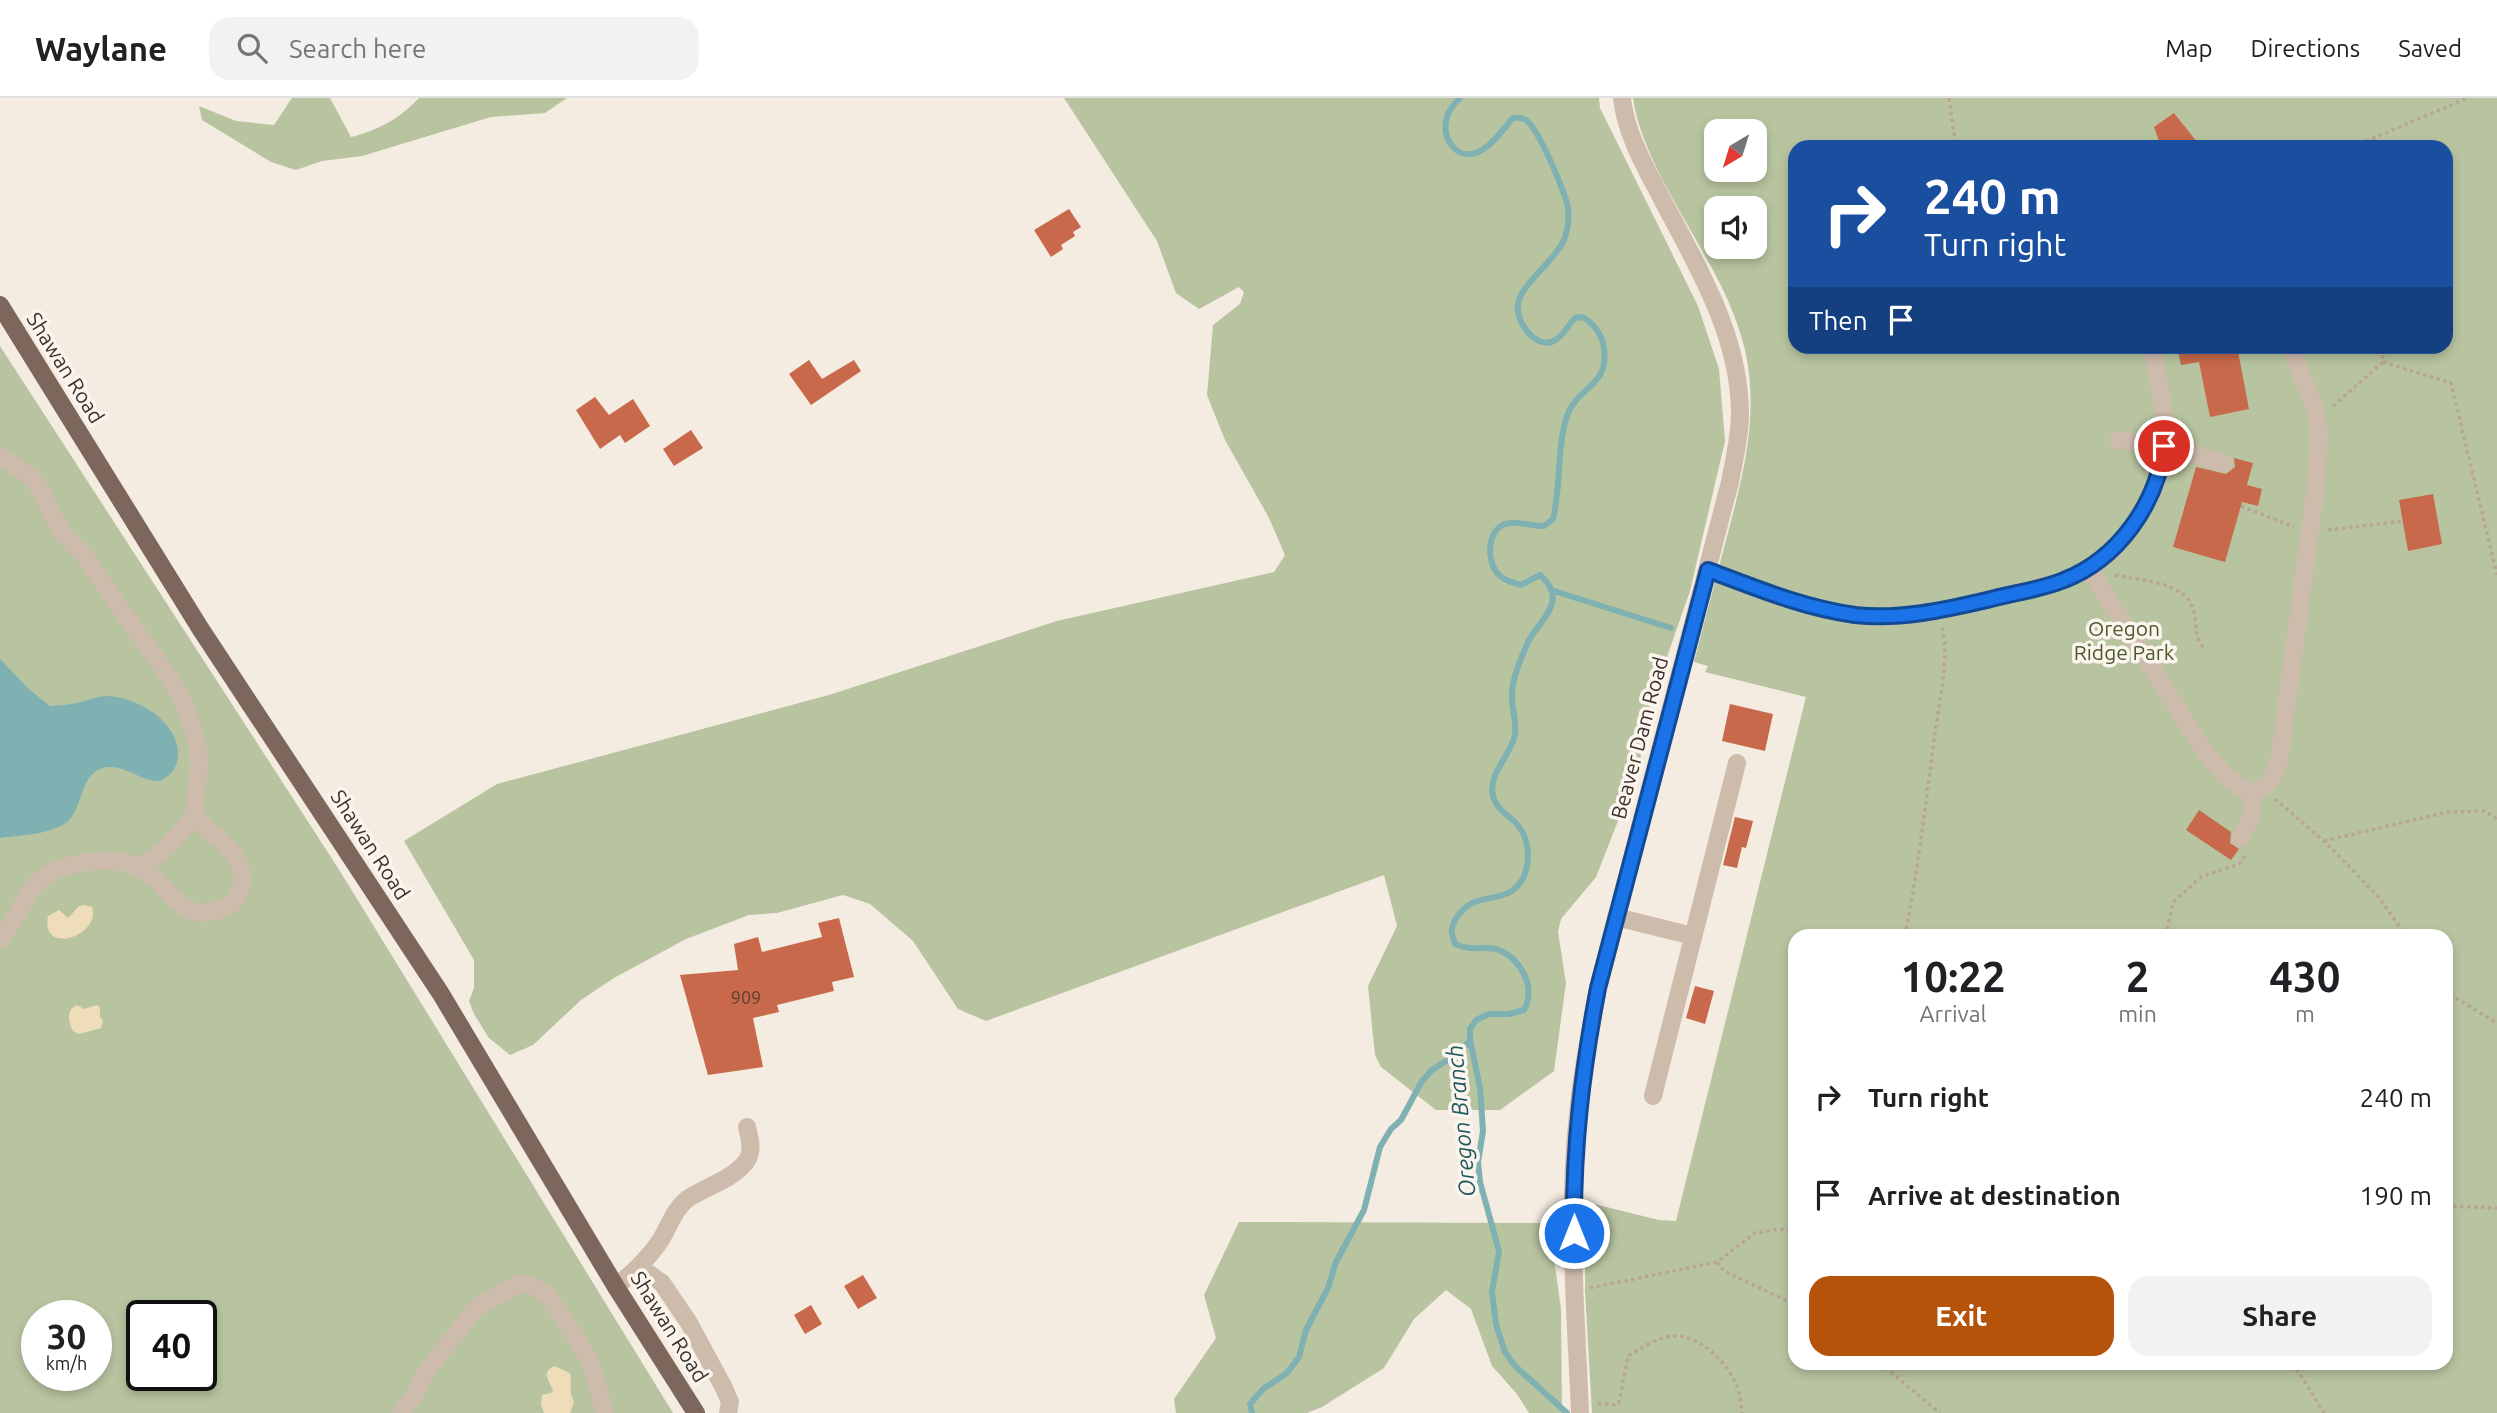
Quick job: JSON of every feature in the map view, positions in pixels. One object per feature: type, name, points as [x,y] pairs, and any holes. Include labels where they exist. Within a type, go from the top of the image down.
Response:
[{"type":"main road","name":"Shawan Road","points":[[0,306],[213,648],[441,994],[615,1287],[696,1413]]},
{"type":"street","name":"Beaver Dam Road","points":[[1580,1408],[1574,1290],[1574,1185],[1577,1116],[1586,1051],[1616,917],[1708,570],[1737,444],[1740,414],[1738,386],[1721,320],[1707,285],[1633,142],[1622,98]]},
{"type":"street","points":[[1708,570],[1817,607],[1857,615],[1893,616],[1937,612],[2061,582],[2089,569],[2105,558],[2135,524],[2157,479],[2164,446],[2163,415],[2153,354]]},
{"type":"street","points":[[2242,833],[2251,818],[2258,791],[2271,782],[2279,761],[2316,485],[2319,430],[2305,379],[2294,354]]},
{"type":"street","points":[[2118,440],[2164,446],[2224,463]]},
{"type":"street","points":[[0,456],[31,477],[64,535],[83,554],[178,691],[191,724],[198,752],[200,777],[196,812],[176,839],[158,857],[140,867]]},
{"type":"street","points":[[2089,569],[2205,752],[2238,787],[2258,791]]},
{"type":"street","points":[[1653,1096],[1737,763]]},
{"type":"street","points":[[0,939],[14,922],[35,882],[74,865],[124,862],[140,867],[187,910],[214,913],[231,905],[240,892],[242,874],[233,853],[200,821],[196,812]]},
{"type":"street","points":[[1616,917],[1693,936]]},
{"type":"street","points":[[615,1287],[639,1267],[685,1201],[734,1172],[747,1161],[752,1147],[747,1127]]},
{"type":"street","points":[[639,1267],[662,1283],[682,1311],[724,1388],[730,1402],[728,1413]]},
{"type":"street","points":[[401,1413],[414,1396],[425,1373],[478,1306],[520,1283],[533,1286],[549,1297],[573,1333],[590,1361],[605,1413]]},
{"type":"path","points":[[1949,98],[1955,140]]},
{"type":"path","points":[[2369,140],[2467,98]]},
{"type":"path","points":[[2382,354],[2383,362]]},
{"type":"path","points":[[2317,419],[2383,362]]},
{"type":"path","points":[[2383,362],[2451,383],[2497,575]]},
{"type":"path","points":[[2089,569],[2178,590],[2189,598],[2194,609],[2197,640],[2204,648]]},
{"type":"path","points":[[1906,929],[1914,893],[1946,645],[1937,612]]},
{"type":"path","points":[[2258,791],[2324,841],[2377,895],[2401,929]]},
{"type":"path","points":[[2324,841],[2448,812],[2485,811],[2497,819]]},
{"type":"path","points":[[2167,929],[2173,902],[2201,877],[2239,864],[2248,853],[2252,837],[2242,833]]},
{"type":"path","points":[[2453,996],[2497,1023]]},
{"type":"path","points":[[2453,1206],[2497,1208]]},
{"type":"path","points":[[1574,1290],[1717,1262],[1755,1233],[1788,1230]]},
{"type":"path","points":[[1717,1262],[1724,1271],[1788,1301]]},
{"type":"path","points":[[1580,1408],[1614,1405],[1619,1402],[1628,1356],[1649,1343],[1676,1336],[1702,1342],[1717,1357],[1737,1385],[1742,1413]]},
{"type":"path","points":[[1888,1370],[1940,1413]]},
{"type":"path","points":[[2297,1370],[2324,1413]]},
{"type":"green space","points":[[292,98],[330,98],[351,137],[388,123],[419,98],[567,98],[545,113],[491,117],[362,156],[322,161],[296,170],[271,162],[202,120],[199,106],[236,121],[274,125]]},
{"type":"green space","points":[[1064,98],[1599,98],[1600,108],[1698,306],[1719,369],[1725,441],[1690,591],[1643,726],[1640,765],[1596,877],[1561,919],[1558,932],[1566,983],[1554,1071],[1500,1110],[1436,1110],[1381,1067],[1375,1055],[1368,986],[1397,926],[1384,875],[986,1021],[958,1009],[913,941],[870,904],[843,895],[777,913],[749,915],[686,939],[614,978],[581,1000],[533,1045],[510,1055],[489,1038],[474,1014],[469,1001],[474,988],[474,960],[404,841],[497,784],[829,695],[1057,621],[1274,572],[1285,555],[1269,518],[1225,440],[1207,395],[1213,325],[1240,304],[1244,292],[1239,287],[1199,309],[1176,293],[1157,241]]},
{"type":"green space","name":"Oregon Ridge Park","points":[[1633,98],[2497,98],[2497,1413],[1592,1413],[1585,1290],[1586,1202],[1659,1220],[1676,1221],[1806,697],[1705,672],[1708,666],[1694,662],[1743,472],[1751,399],[1743,341],[1729,302],[1706,259],[1767,259],[1767,196],[1704,196],[1704,255],[1656,166],[1638,120]]},
{"type":"green space","points":[[0,346],[338,868],[673,1413],[0,1413]]},
{"type":"green space","points":[[1239,1222],[1549,1223],[1561,1309],[1562,1413],[1529,1413],[1517,1394],[1492,1366],[1471,1309],[1446,1290],[1414,1319],[1384,1368],[1322,1407],[1307,1413],[1176,1413],[1174,1399],[1216,1338],[1204,1295]]},
{"type":"sand","points":[[79,906],[92,907],[93,917],[88,926],[71,937],[61,939],[53,936],[48,929],[48,916],[59,910],[68,918]]},
{"type":"sand","points":[[77,1005],[84,1009],[97,1005],[100,1007],[103,1021],[101,1028],[79,1034],[73,1031],[69,1016]]},
{"type":"sand","points":[[554,1366],[570,1373],[574,1402],[570,1413],[544,1413],[542,1395],[553,1391],[547,1375]]},
{"type":"water","points":[[0,659],[50,706],[74,704],[108,696],[129,700],[151,711],[174,736],[178,755],[175,768],[158,781],[118,768],[100,769],[88,779],[76,810],[67,822],[44,832],[0,838]]},
{"type":"building","points":[[2174,113],[2195,140],[2159,140],[2154,127]]},
{"type":"building","points":[[1069,209],[1081,227],[1073,232],[1075,236],[1061,245],[1063,249],[1051,257],[1034,230]]},
{"type":"building","points":[[2179,354],[2239,354],[2249,409],[2210,417],[2199,362],[2181,365]]},
{"type":"building","points":[[809,360],[822,379],[854,360],[861,371],[811,405],[789,374]]},
{"type":"building","points":[[595,397],[609,415],[633,399],[650,426],[625,443],[620,435],[600,449],[576,410]]},
{"type":"building","points":[[691,430],[703,448],[674,466],[663,449]]},
{"type":"building","points":[[2234,458],[2253,463],[2247,485],[2262,489],[2258,506],[2242,502],[2225,562],[2173,547],[2196,467],[2226,474],[2235,467]]},
{"type":"building","points":[[2433,494],[2442,544],[2408,551],[2399,500]]},
{"type":"building","points":[[1730,704],[1773,714],[1765,751],[1722,741]]},
{"type":"building","points":[[2199,810],[2231,832],[2230,843],[2239,849],[2231,860],[2186,830]]},
{"type":"building","points":[[1735,817],[1753,821],[1737,868],[1723,865]]},
{"type":"building","points":[[839,918],[854,977],[832,982],[834,991],[777,1005],[779,1012],[753,1018],[763,1067],[708,1075],[680,975],[738,970],[734,944],[758,937],[762,952],[822,937],[818,923]]},
{"type":"building","points":[[1695,986],[1714,991],[1705,1024],[1686,1018]]},
{"type":"building","points":[[863,1275],[877,1298],[858,1309],[844,1286]]},
{"type":"building","points":[[811,1305],[822,1324],[805,1334],[794,1315]]},
{"type":"waterway","name":"Oregon Branch","points":[[1460,98],[1449,111],[1446,121],[1447,137],[1455,149],[1467,154],[1482,150],[1513,118],[1524,119],[1530,123],[1543,145],[1566,200],[1568,220],[1564,240],[1520,296],[1518,312],[1524,327],[1536,339],[1550,342],[1560,337],[1575,318],[1583,317],[1597,330],[1604,348],[1602,371],[1578,398],[1567,416],[1553,519],[1544,526],[1515,523],[1503,525],[1497,529],[1491,542],[1491,559],[1499,575],[1521,585],[1540,575],[1549,584],[1552,593],[1550,610],[1528,642],[1516,674],[1512,698],[1515,735],[1496,774],[1492,791],[1498,806],[1520,828],[1526,840],[1528,862],[1524,876],[1515,889],[1467,906],[1457,917],[1452,931],[1455,944],[1469,948],[1496,949],[1507,955],[1520,968],[1527,984],[1524,1010],[1509,1014],[1489,1014],[1476,1020],[1470,1029],[1480,1088],[1483,1131],[1478,1162],[1480,1182],[1499,1251],[1492,1292],[1496,1324],[1505,1352],[1515,1366],[1567,1413]]},
{"type":"waterway","points":[[1551,590],[1671,628]]},
{"type":"waterway","points":[[1252,1413],[1250,1404],[1263,1389],[1287,1373],[1299,1357],[1306,1330],[1328,1288],[1336,1262],[1364,1210],[1380,1147],[1391,1129],[1401,1120],[1422,1081],[1432,1070],[1462,1051],[1470,1040]]},
{"type":"route","points":[[1574,1233],[1577,1116],[1598,988],[1708,570],[1773,595],[1857,615],[1893,616],[1937,612],[2061,582],[2105,558],[2135,524],[2157,479],[2164,446]]}]
